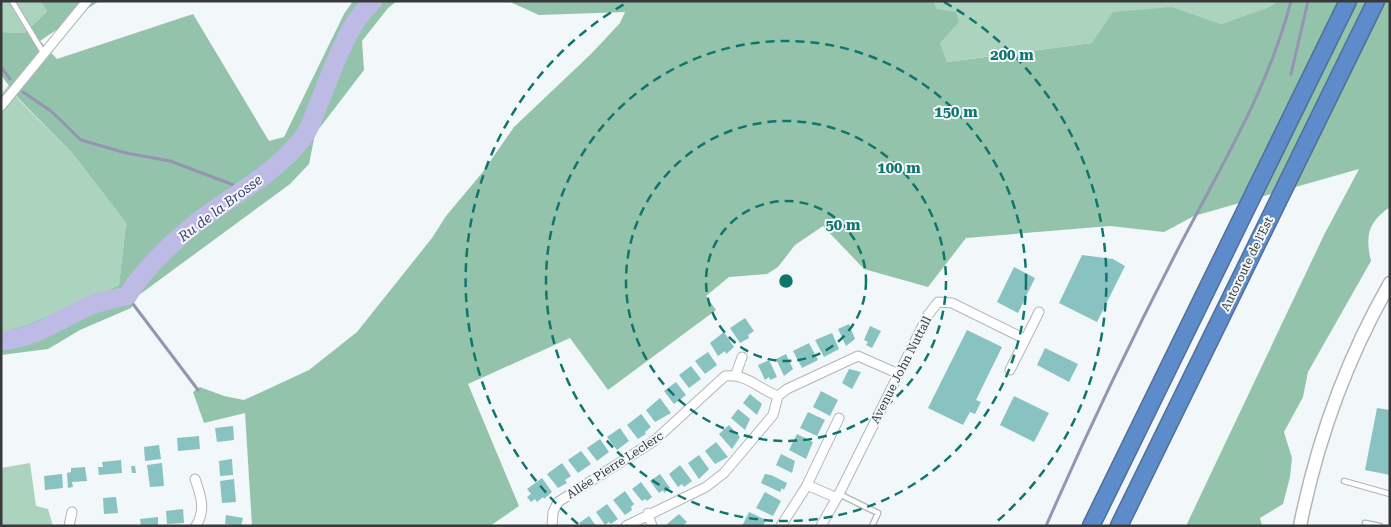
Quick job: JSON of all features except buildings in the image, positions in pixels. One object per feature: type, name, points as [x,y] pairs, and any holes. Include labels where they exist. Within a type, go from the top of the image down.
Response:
[{"type":"highway","name":"Autoroute de l’Est","points":[[1091,526],[1348,1]]},
{"type":"highway","name":"Autoroute de l’Est","points":[[1119,526],[1376,1]]},
{"type":"main road","points":[[1300,526],[1330,415],[1349,364],[1390,282]]},
{"type":"street","points":[[1,106],[87,1]]},
{"type":"street","name":"Avenue John Nuttall","points":[[821,526],[838,496],[928,315],[938,302],[952,303],[1025,340]]},
{"type":"street","points":[[1010,370],[1039,312]]},
{"type":"street","points":[[626,526],[648,513],[706,487],[724,473],[773,415],[778,396],[787,389],[858,356],[899,374]]},
{"type":"street","points":[[742,358],[736,374],[744,376],[762,390],[778,396]]},
{"type":"street","name":"Allée Pierre Leclerc","points":[[552,526],[553,512],[558,502],[654,441],[681,419],[725,376],[736,374]]},
{"type":"street","points":[[781,526],[807,484],[839,418]]},
{"type":"street","points":[[195,480],[202,500],[202,516],[196,526]]},
{"type":"street","points":[[807,484],[838,496]]},
{"type":"street","points":[[69,526],[72,512]]},
{"type":"street","points":[[648,513],[652,526]]},
{"type":"lane","points":[[12,1],[44,54]]},
{"type":"lane","points":[[1344,481],[1390,494]]},
{"type":"lane","points":[[838,496],[878,513],[872,526]]},
{"type":"lane","points":[[1365,523],[1380,526]]},
{"type":"green space","points":[[1,1],[40,1],[47,11],[25,33],[1,32]]},
{"type":"green space","points":[[40,1],[99,1],[40,41],[57,59],[193,14],[269,141],[284,137],[344,14],[353,1],[397,1],[388,8],[362,41],[364,70],[315,134],[309,164],[290,184],[139,295],[131,308],[80,330],[48,349],[1,355],[1,332],[26,325],[119,285],[126,223],[73,154],[18,98],[1,75],[1,32],[25,33],[47,11]]},
{"type":"green space","points":[[508,1],[934,1],[936,9],[956,12],[959,22],[940,43],[947,62],[1092,43],[1113,12],[1173,7],[1221,24],[1269,7],[1278,1],[1390,1],[1390,207],[1377,218],[1370,230],[1368,244],[1371,261],[1308,372],[1303,397],[1284,432],[1292,458],[1290,477],[1283,504],[1260,518],[1262,526],[1186,526],[1324,235],[1359,169],[1194,216],[1164,232],[1110,226],[966,238],[928,287],[864,269],[823,226],[795,245],[778,267],[767,274],[729,277],[706,296],[716,310],[608,390],[570,338],[468,384],[519,506],[490,526],[252,526],[245,413],[204,423],[193,392],[200,387],[224,396],[244,400],[309,370],[357,332],[432,238],[446,216],[482,173],[514,127],[591,54],[620,23],[625,12],[539,15]]},
{"type":"green space","points":[[934,1],[1278,1],[1269,7],[1221,24],[1173,7],[1092,43],[946,62],[940,43]]},
{"type":"green space","points":[[9,85],[18,99],[73,154],[126,223],[119,285],[26,325],[1,332],[1,94]]},
{"type":"green space","points":[[30,463],[36,506],[48,509],[53,526],[1,526],[1,468]]},
{"type":"waterway","name":"Ru de la Brosse","points":[[1,341],[25,336],[46,328],[93,304],[127,296],[163,252],[180,236],[262,177],[289,154],[307,132],[347,37],[363,11],[373,1]]},
{"type":"waterway","points":[[1046,526],[1126,352],[1242,128],[1270,66],[1291,1]]},
{"type":"waterway","points":[[1291,74],[1308,1]]},
{"type":"waterway","points":[[1,67],[10,79]]},
{"type":"waterway","points":[[23,92],[51,111],[81,140],[126,153],[170,161],[247,190]]},
{"type":"waterway","points":[[127,296],[198,390]]}]
